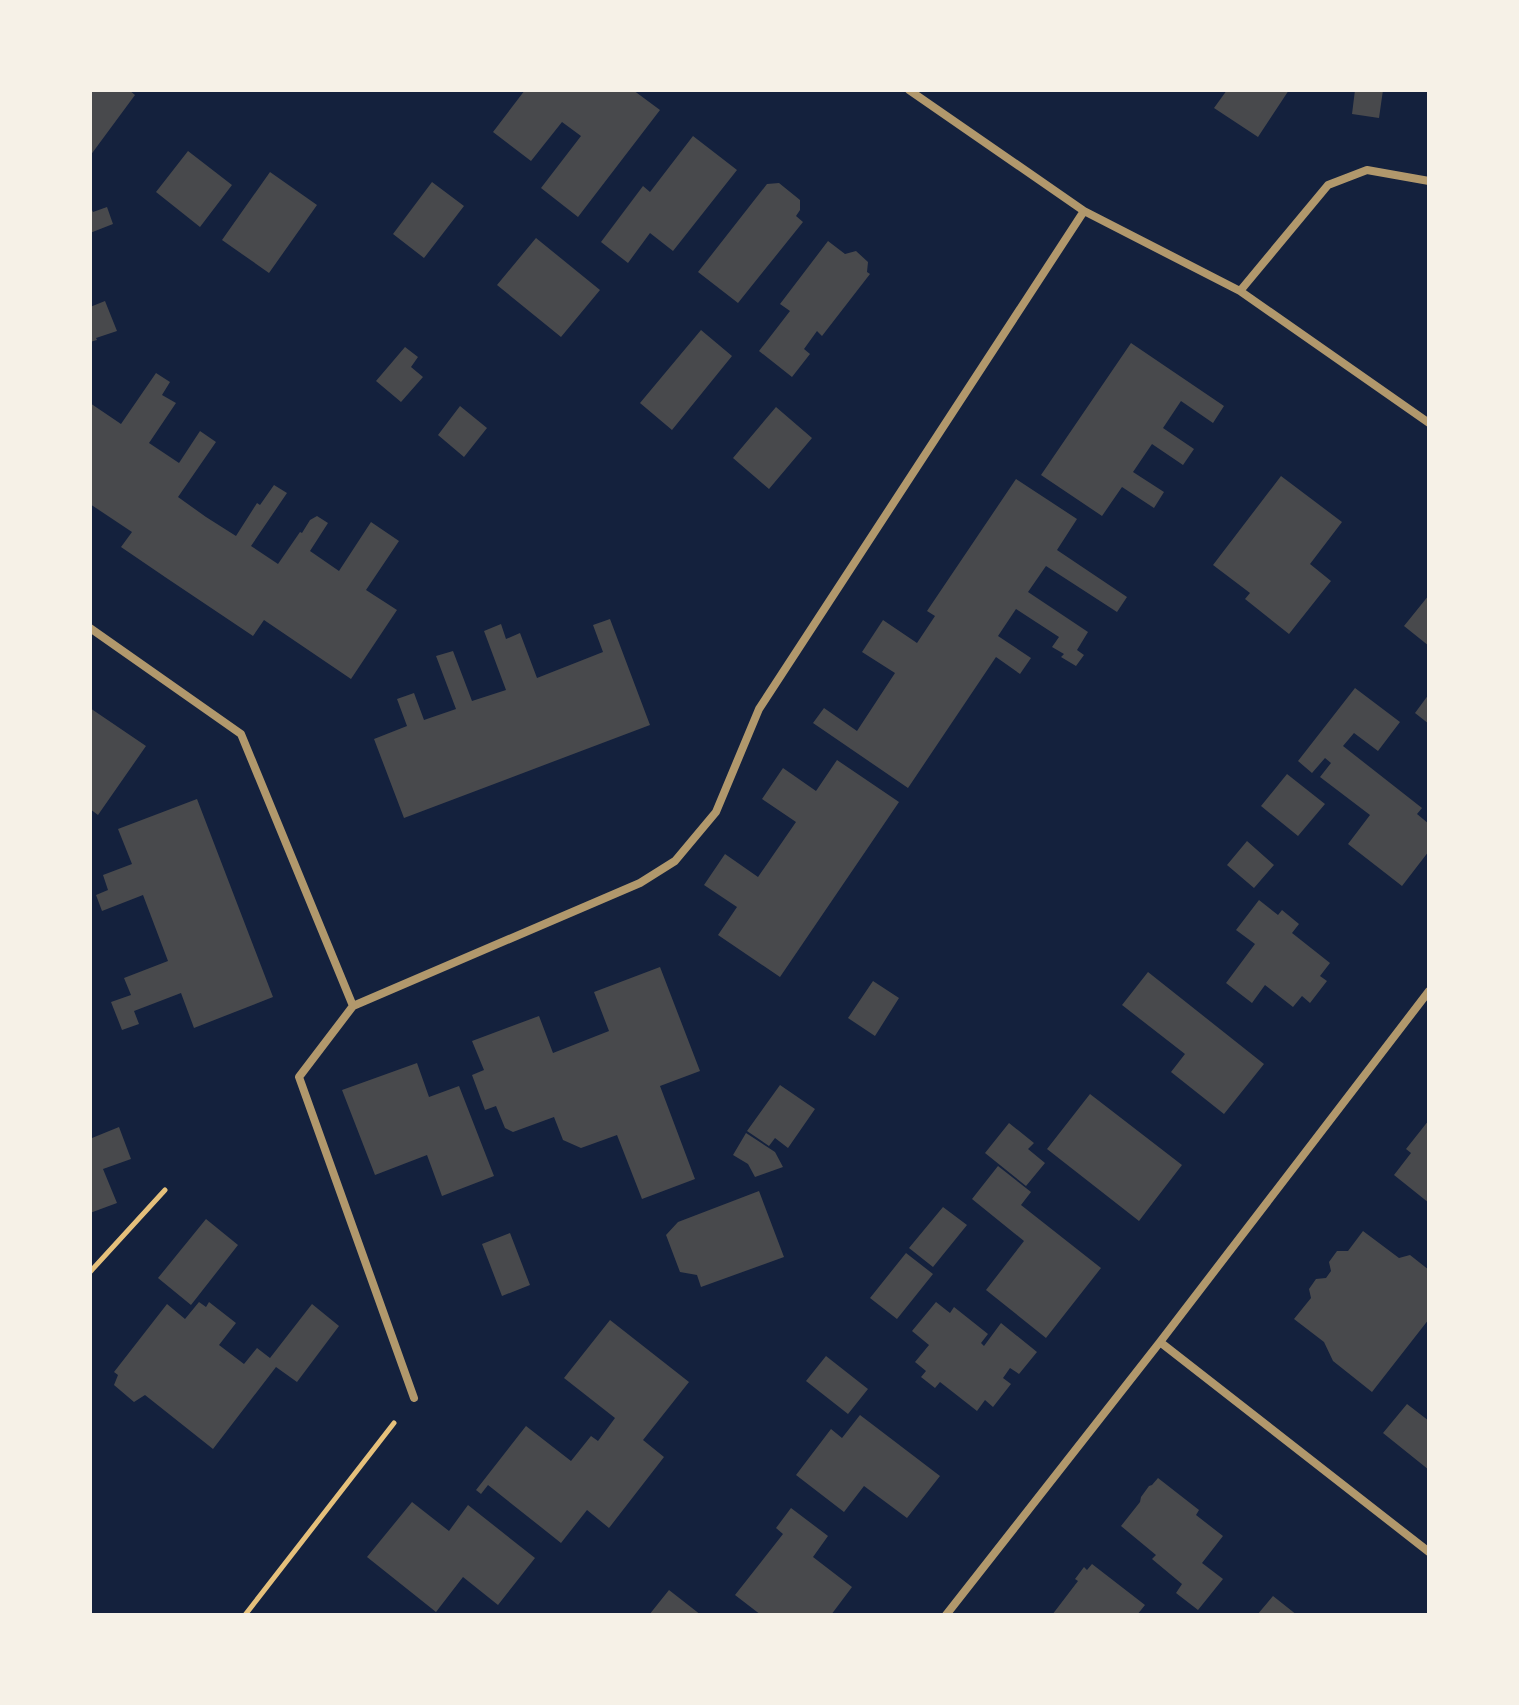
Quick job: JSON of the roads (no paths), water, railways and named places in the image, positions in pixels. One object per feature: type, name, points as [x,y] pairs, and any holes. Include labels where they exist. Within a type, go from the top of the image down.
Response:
[{"type":"street","points":[[909,90],[1084,211],[1240,291],[1429,423]]},
{"type":"street","points":[[1240,291],[1328,185],[1367,170],[1429,181]]},
{"type":"street","points":[[414,1398],[299,1077],[353,1006],[640,883],[675,861],[716,812],[759,709],[1084,211]]},
{"type":"street","points":[[90,628],[241,734],[353,1006]]},
{"type":"street","points":[[946,1615],[1429,991]]},
{"type":"street","points":[[1160,1342],[1429,1552]]}]
